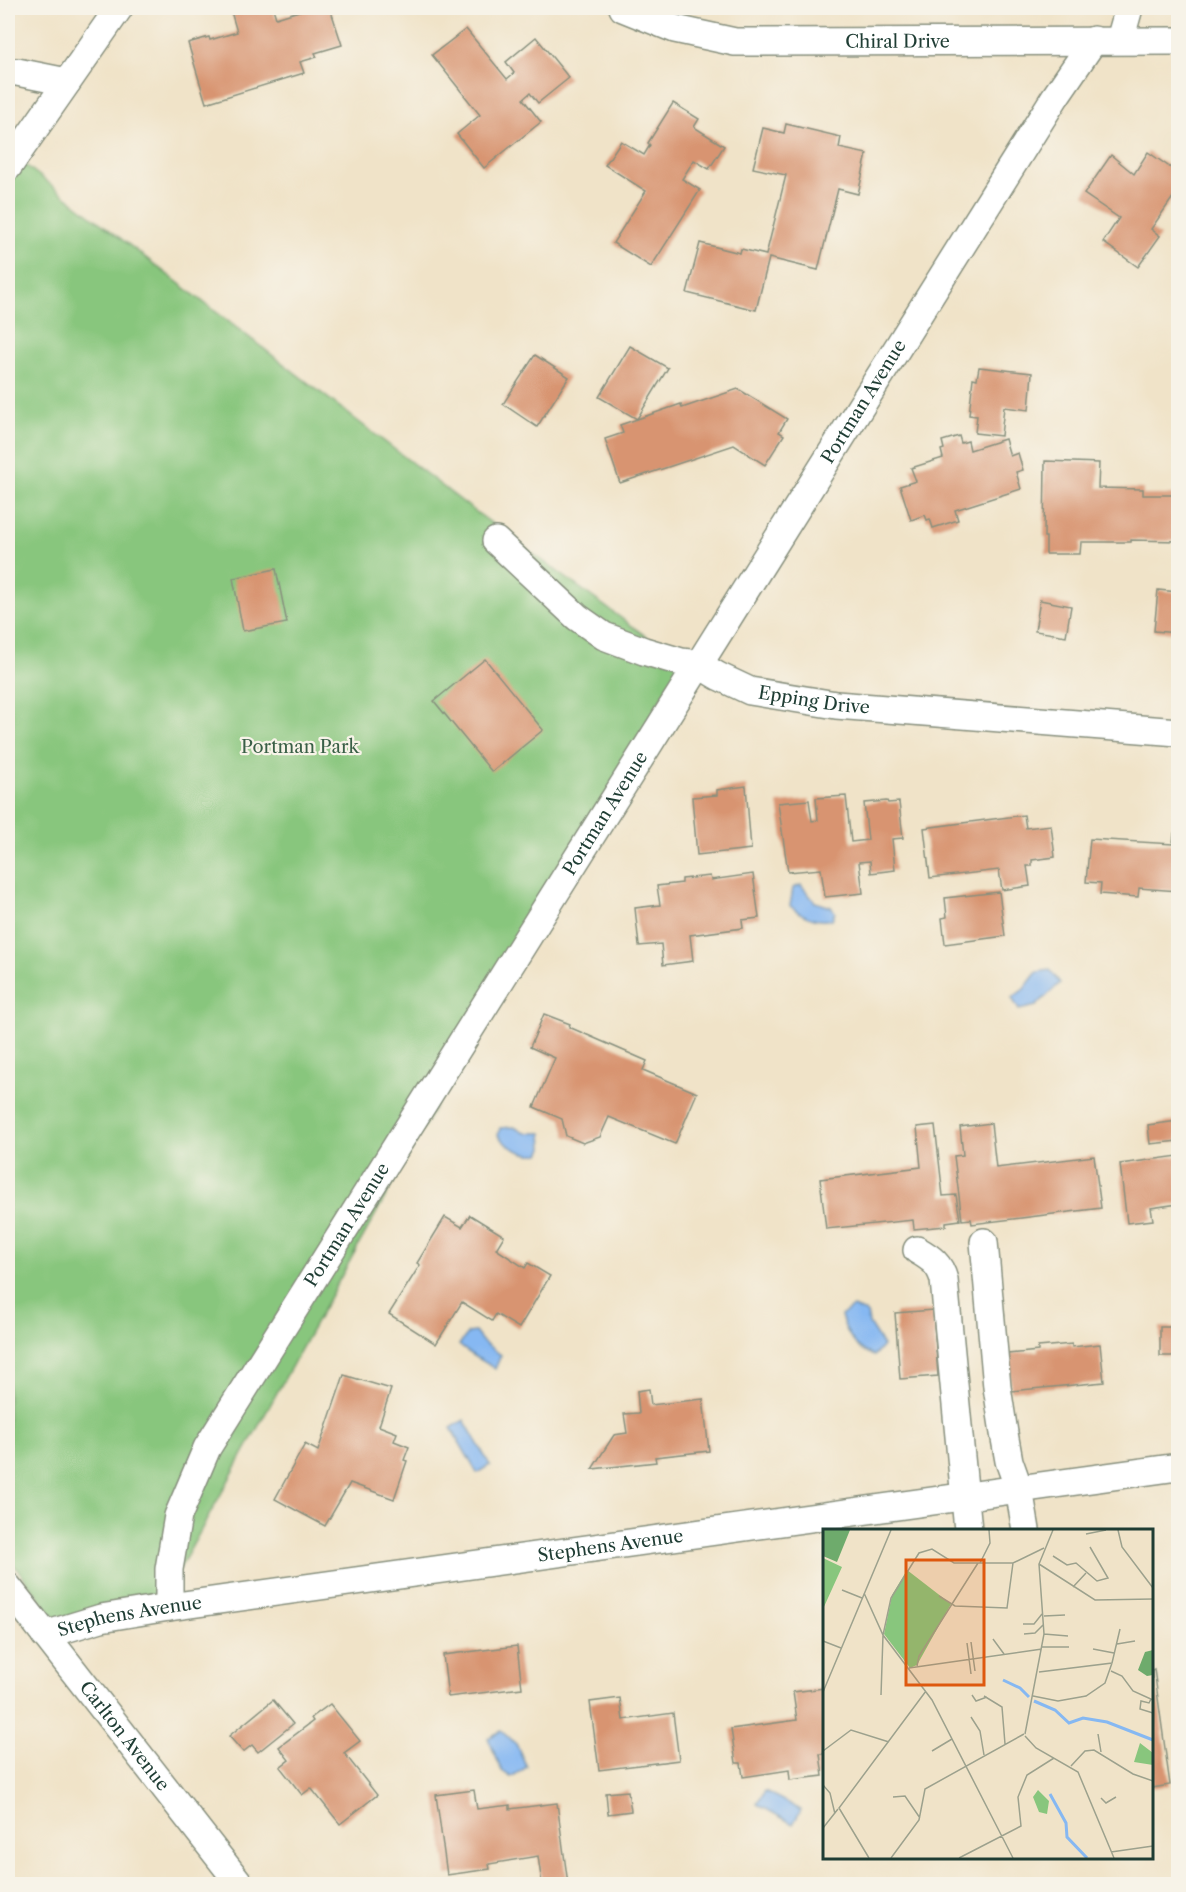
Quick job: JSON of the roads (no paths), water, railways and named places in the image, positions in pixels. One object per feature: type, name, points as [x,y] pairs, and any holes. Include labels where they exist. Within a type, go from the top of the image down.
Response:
[{"type":"street","points":[[8,167],[119,8]]},
{"type":"street","name":"Chiral Drive","points":[[623,8],[675,28],[735,42],[1179,41]]},
{"type":"street","name":"Portman Avenue","points":[[169,1608],[169,1569],[178,1516],[207,1448],[1055,97],[1107,40],[1128,8]]},
{"type":"street","points":[[8,72],[67,81]]},
{"type":"street","name":"Epping Drive","points":[[496,541],[562,603],[604,636],[653,654],[698,664],[750,691],[836,705],[1179,732]]},
{"type":"street","points":[[984,1242],[1002,1421],[1009,1461],[1019,1489],[1026,1529]]},
{"type":"street","points":[[917,1250],[932,1258],[942,1269],[968,1529]]},
{"type":"street","name":"Stephens Avenue","points":[[45,1635],[101,1618],[1179,1467]]},
{"type":"street","name":"Carlton Avenue","points":[[8,1587],[240,1884]]},
{"type":"water","points":[[801,885],[815,902],[831,907],[835,912],[832,919],[810,918],[790,906],[793,888]]},
{"type":"water","points":[[1050,970],[1060,983],[1036,1006],[1019,1010],[1012,998],[1024,989],[1037,972]]},
{"type":"water","points":[[514,1127],[525,1133],[542,1133],[543,1148],[540,1154],[528,1154],[516,1150],[498,1135],[500,1128]]},
{"type":"water","points":[[853,1307],[867,1313],[869,1324],[883,1346],[874,1356],[857,1345],[846,1329],[841,1316]]},
{"type":"water","points":[[475,1332],[482,1341],[501,1355],[495,1369],[459,1345],[468,1333]]},
{"type":"water","points":[[464,1420],[490,1465],[477,1473],[451,1428]]},
{"type":"water","points":[[501,1731],[516,1744],[527,1767],[511,1777],[502,1771],[488,1738]]},
{"type":"water","points":[[765,1791],[801,1810],[793,1824],[757,1804]]},
{"type":"park label","name":"Portman Park","points":[[300,747]]}]
